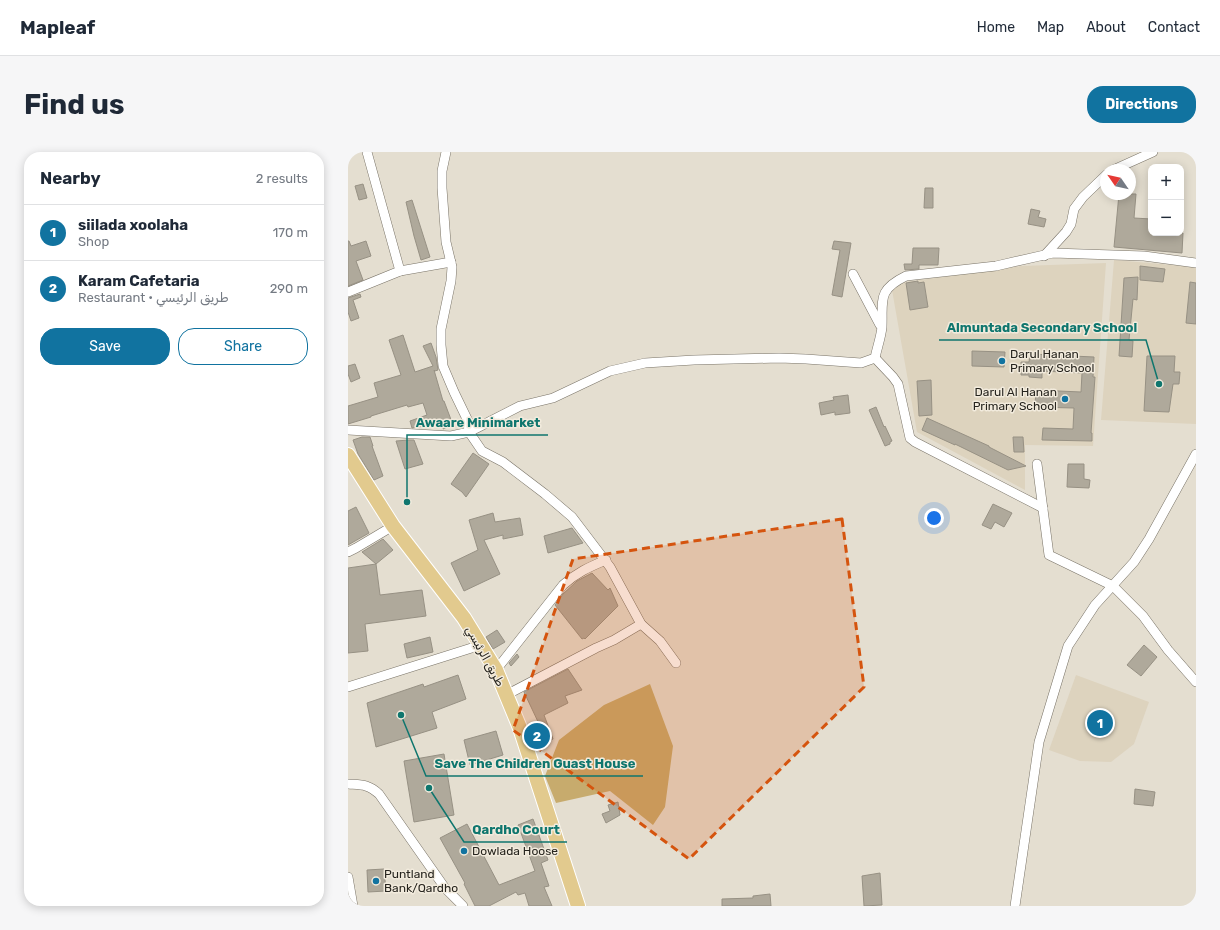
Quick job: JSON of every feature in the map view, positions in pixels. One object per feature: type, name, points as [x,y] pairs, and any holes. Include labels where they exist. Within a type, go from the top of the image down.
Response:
[{"type":"main road","name":"طريق الرئيسي","points":[[348,455],[393,526],[464,618],[496,670],[520,728],[578,906]]},
{"type":"street","points":[[367,152],[400,271]]},
{"type":"street","points":[[446,152],[442,171],[442,188],[446,242],[452,267],[451,281],[441,329],[443,366],[468,421],[469,432],[482,451],[503,462],[546,494],[572,517],[606,560],[641,624],[660,641],[676,663]]},
{"type":"street","points":[[1126,164],[1153,152]]},
{"type":"street","points":[[1044,256],[1066,232],[1074,209],[1100,181]]},
{"type":"street","points":[[875,358],[882,328],[881,305],[886,290],[896,281],[906,276],[996,266],[1053,254],[1144,256],[1196,263]]},
{"type":"street","points":[[348,292],[400,271],[451,262]]},
{"type":"street","points":[[853,274],[882,328]]},
{"type":"street","points":[[348,430],[451,436],[469,432],[520,406],[553,398],[610,371],[645,363],[694,360],[806,358],[861,363],[875,358]]},
{"type":"street","points":[[875,358],[898,384],[910,438],[915,442],[1043,508]]},
{"type":"street","points":[[1015,906],[1039,742],[1068,646],[1095,605],[1134,562],[1196,454]]},
{"type":"street","points":[[1037,464],[1049,555],[1113,586],[1143,616],[1168,650],[1196,682]]},
{"type":"street","points":[[348,552],[393,526]]},
{"type":"street","points":[[496,670],[563,586],[573,576],[584,569],[606,560]]},
{"type":"street","points":[[506,695],[614,640],[641,624]]},
{"type":"street","points":[[348,687],[481,645]]},
{"type":"street","points":[[348,784],[372,787],[379,794],[445,888],[463,906]]},
{"type":"street","points":[[348,882],[353,906]]},
{"type":"highlighted area","points":[[842,519],[864,687],[689,859],[513,730],[573,559]]},
{"type":"shaded area","points":[[1114,260],[1196,267],[1196,424],[1101,420]]},
{"type":"shaded area","name":"Darul Hanan Primary School","points":[[1106,263],[1093,446],[1025,445],[1025,490],[917,432],[892,290],[905,282],[1022,266]]},
{"type":"shaded area","points":[[1076,675],[1149,702],[1134,744],[1111,762],[1080,761],[1049,750]]},
{"type":"shaded area","points":[[650,684],[673,746],[665,807],[653,825],[610,791],[556,803],[545,776],[559,740],[604,705]]},
{"type":"building","points":[[363,184],[367,198],[359,200],[355,186]]},
{"type":"building","points":[[925,188],[933,188],[933,208],[924,208]]},
{"type":"building","points":[[412,200],[430,257],[421,260],[406,202]]},
{"type":"building","points":[[1118,200],[1136,200],[1134,218],[1148,219],[1148,236],[1183,236],[1182,253],[1114,247]]},
{"type":"building","points":[[1031,209],[1040,211],[1038,217],[1046,219],[1044,227],[1028,224]]},
{"type":"building","points":[[348,241],[351,246],[366,241],[371,256],[356,261],[363,280],[348,286]]},
{"type":"building","points":[[834,241],[851,243],[842,297],[832,295],[840,250],[832,249]]},
{"type":"building","points":[[913,248],[939,248],[938,265],[919,265],[919,269],[905,270],[904,264],[912,264]]},
{"type":"building","points":[[1140,266],[1165,269],[1163,282],[1140,280]]},
{"type":"building","points":[[1138,277],[1137,300],[1133,299],[1129,340],[1133,341],[1132,357],[1119,356],[1124,278]]},
{"type":"building","points":[[918,281],[918,283],[924,282],[928,307],[910,310],[906,283]]},
{"type":"building","points":[[1190,282],[1196,283],[1196,324],[1186,323]]},
{"type":"building","points":[[360,294],[361,297],[353,300],[359,318],[351,321],[348,312],[348,298]]},
{"type":"building","points":[[403,335],[415,372],[433,366],[423,346],[431,343],[436,357],[438,370],[434,370],[443,401],[453,425],[443,429],[441,423],[412,428],[410,421],[427,415],[423,403],[408,407],[407,405],[348,424],[348,406],[378,397],[374,383],[401,375],[389,340]]},
{"type":"building","points":[[972,351],[1005,352],[1004,367],[972,366]]},
{"type":"building","points":[[1030,354],[1094,357],[1093,377],[1095,377],[1091,433],[1092,441],[1042,440],[1043,428],[1073,429],[1074,408],[1034,407],[1037,390],[1081,392],[1082,373],[1042,371],[1042,378],[1021,375],[1021,362],[1029,362]]},
{"type":"building","points":[[1147,356],[1175,356],[1174,372],[1180,372],[1179,384],[1173,384],[1169,412],[1144,411]]},
{"type":"building","points":[[355,364],[360,378],[351,382],[348,374],[348,366]]},
{"type":"building","points":[[931,380],[932,415],[919,416],[917,381]]},
{"type":"building","points":[[848,395],[850,413],[835,415],[835,412],[821,415],[819,403],[834,400],[833,397]]},
{"type":"building","points":[[876,407],[884,427],[885,426],[892,441],[890,444],[885,446],[869,410]]},
{"type":"building","points":[[927,418],[989,446],[1026,466],[1008,470],[955,444],[922,430]]},
{"type":"building","points":[[362,437],[370,437],[383,476],[374,480],[358,454],[353,440]]},
{"type":"building","points":[[1013,437],[1023,437],[1024,452],[1014,452]]},
{"type":"building","points":[[414,440],[423,464],[405,469],[396,441]]},
{"type":"building","points":[[473,453],[489,464],[466,497],[451,484]]},
{"type":"building","points":[[1068,464],[1084,464],[1084,479],[1090,480],[1089,488],[1067,487]]},
{"type":"building","points":[[993,504],[1012,513],[1004,527],[995,522],[991,529],[982,525]]},
{"type":"building","points":[[356,507],[369,533],[348,545],[348,511]]},
{"type":"building","points":[[493,513],[495,522],[520,518],[523,535],[503,539],[503,535],[484,540],[500,574],[464,591],[451,563],[478,550],[469,520]]},
{"type":"building","points":[[572,528],[583,543],[548,553],[544,536]]},
{"type":"building","points":[[383,539],[393,550],[376,564],[362,552]]},
{"type":"building","points":[[376,564],[380,595],[422,590],[426,616],[365,624],[368,651],[348,653],[348,568]]},
{"type":"building","points":[[592,573],[608,590],[610,588],[618,606],[585,639],[582,639],[555,605],[563,594],[577,581]]},
{"type":"building","points":[[497,630],[505,642],[493,649],[486,637]]},
{"type":"building","points":[[430,637],[433,652],[407,658],[404,644]]},
{"type":"building","points":[[1144,645],[1157,657],[1141,676],[1127,665]]},
{"type":"building","points":[[517,654],[519,657],[511,666],[509,663]]},
{"type":"building","points":[[568,669],[582,690],[565,696],[568,703],[544,715],[553,739],[537,746],[531,730],[540,726],[524,692]]},
{"type":"building","points":[[458,675],[466,699],[432,712],[437,728],[376,747],[367,703],[423,684],[424,687]]},
{"type":"building","points":[[496,731],[503,755],[470,765],[464,740]]},
{"type":"building","points":[[444,754],[454,815],[414,822],[404,761]]},
{"type":"building","points":[[1135,789],[1155,792],[1153,806],[1134,804]]},
{"type":"building","points":[[618,802],[620,815],[606,823],[602,814],[610,811],[608,805]]},
{"type":"building","points":[[533,819],[548,860],[541,863],[549,886],[544,887],[552,906],[529,906],[525,893],[518,895],[516,892],[489,906],[475,906],[464,884],[465,883],[440,838],[467,824],[499,885],[535,871],[518,825]]},
{"type":"building","name":"Puntland Bank/Qardho","points":[[384,869],[386,891],[368,892],[367,870]]},
{"type":"building","points":[[880,873],[882,905],[864,906],[862,876]]},
{"type":"building","points":[[770,894],[771,906],[722,906],[722,899],[753,898],[753,896]]},
{"type":"place","name":"Darul Hanan Primary School","points":[[1002,361]]},
{"type":"place","name":"Almuntada Secondary School","points":[[1159,384]]},
{"type":"place","name":"Darul Al Hanan Primary School","points":[[1065,399]]},
{"type":"place","name":"Awaare Minimarket","points":[[407,502]]},
{"type":"place","name":"Save The Children Guast House","points":[[401,715]]},
{"type":"place","name":"siilada xoolaha","points":[[1100,723]]},
{"type":"place","name":"Karam Cafetaria","points":[[537,736]]},
{"type":"place","name":"Qardho Court","points":[[429,788]]},
{"type":"place","name":"Dowlada Hoose","points":[[464,851]]},
{"type":"place","name":"Puntland Bank/Qardho","points":[[376,881]]}]
